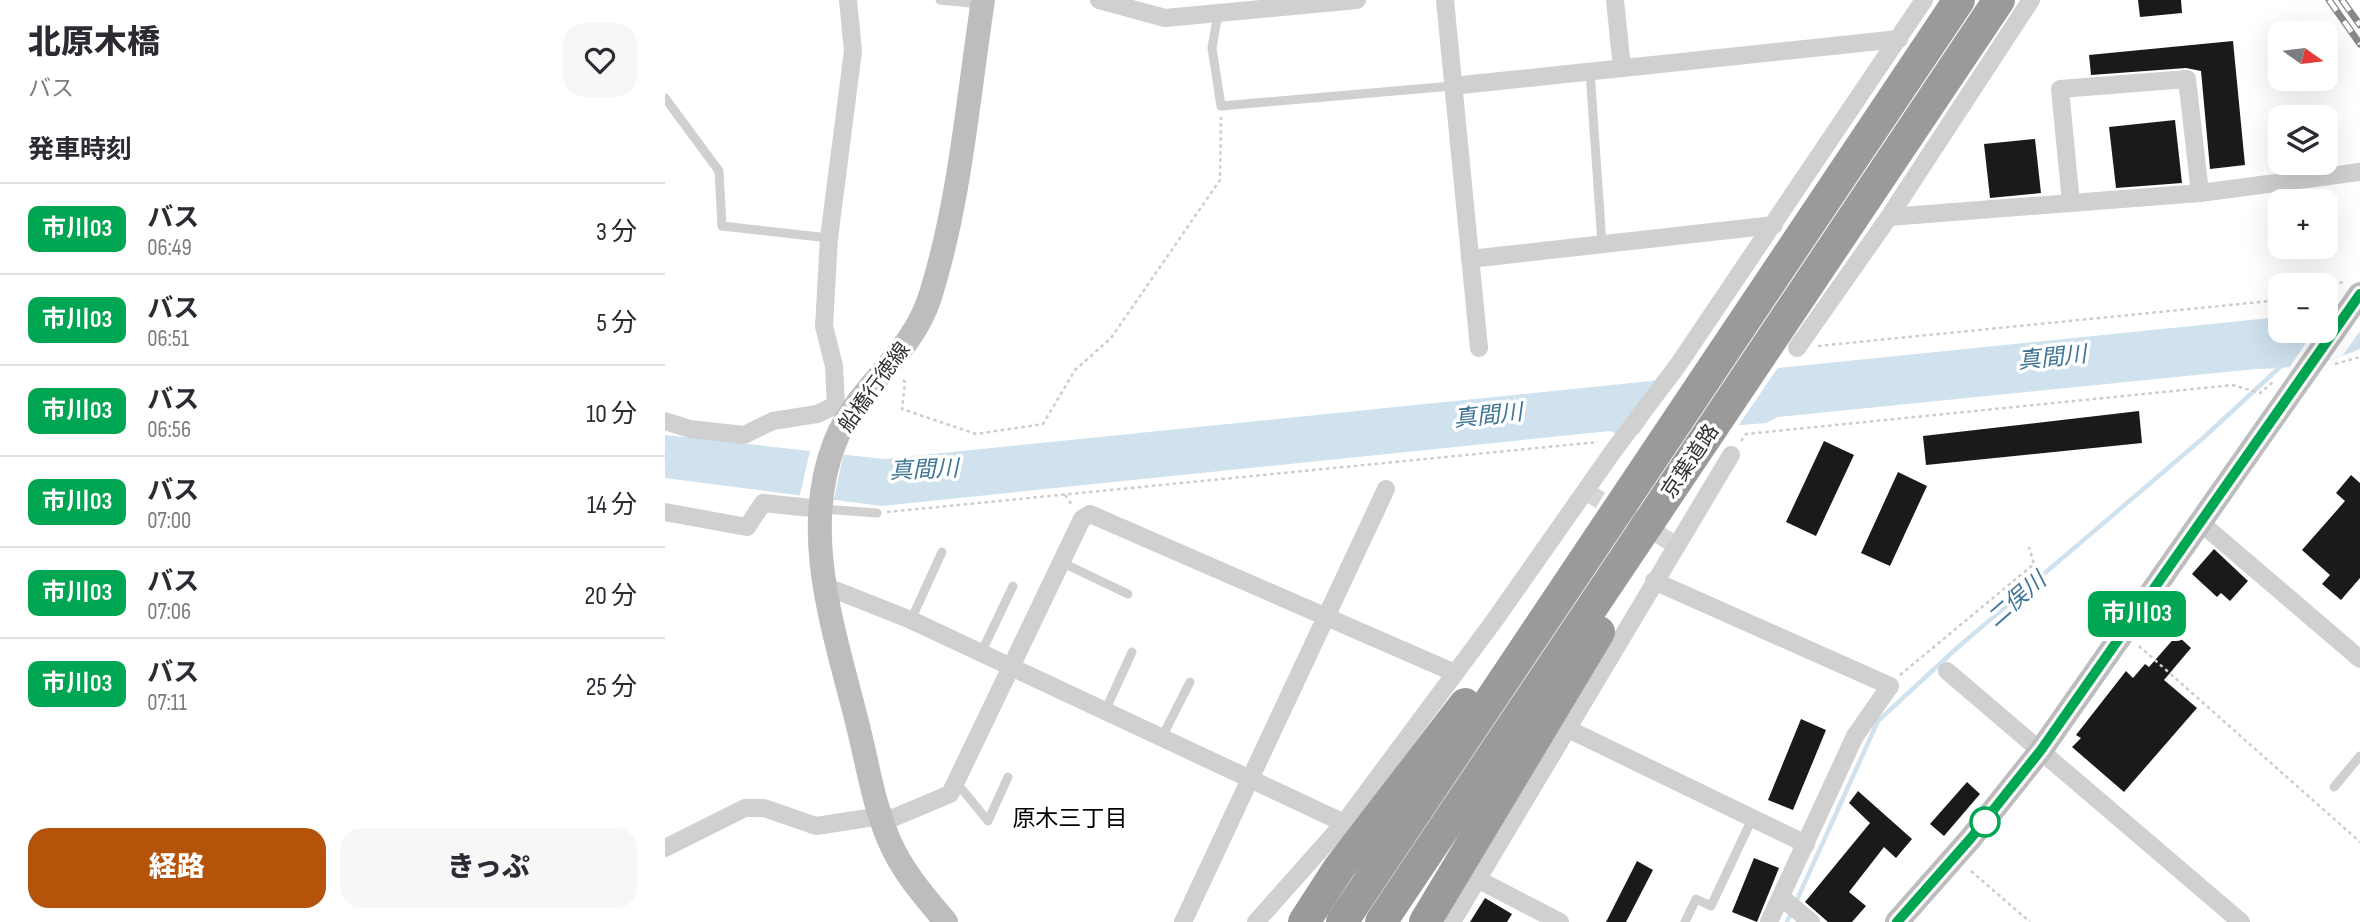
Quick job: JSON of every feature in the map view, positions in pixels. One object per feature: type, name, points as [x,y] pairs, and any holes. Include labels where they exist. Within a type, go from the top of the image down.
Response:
[{"type":"highway","name":"京葉道路","points":[[1342,922],[1959,0]]},
{"type":"highway","name":"京葉道路","points":[[1381,922],[1999,0]]},
{"type":"highway","points":[[1425,922],[1655,538],[1692,459]]},
{"type":"highway","points":[[1304,922],[1339,868],[1525,626],[1573,578]]},
{"type":"highway","points":[[1415,922],[1504,791]]},
{"type":"highway","points":[[1290,922],[1339,868]]},
{"type":"main road","name":"船橋行徳線","points":[[946,922],[900,862],[881,816],[825,586],[821,506],[843,409],[886,372],[919,323],[932,289],[953,194],[982,2]]},
{"type":"main road","points":[[1897,922],[1955,857],[2041,750],[2360,294]]},
{"type":"street","points":[[665,421],[690,429],[744,435],[773,421],[843,409],[824,326],[829,238],[853,51],[848,0]]},
{"type":"street","points":[[1099,0],[1165,18],[1219,7],[1357,0]]},
{"type":"street","points":[[1445,0],[1479,348]]},
{"type":"street","points":[[1615,0],[1622,68]]},
{"type":"street","points":[[1909,0],[1910,20]]},
{"type":"street","points":[[1256,922],[1344,823],[1455,673],[1613,451],[1678,365],[1924,0]]},
{"type":"street","points":[[1797,348],[1889,217],[2031,0]]},
{"type":"street","points":[[1452,86],[1899,38]]},
{"type":"street","points":[[2071,203],[2060,89],[2187,79],[2200,193]]},
{"type":"street","points":[[1889,217],[2200,193],[2360,172]]},
{"type":"street","points":[[1470,260],[1774,225]]},
{"type":"street","points":[[1452,922],[1731,455]]},
{"type":"street","points":[[1183,922],[1386,489]]},
{"type":"street","points":[[665,512],[747,527],[763,503],[821,506]]},
{"type":"street","points":[[665,848],[745,807],[764,808],[816,826],[881,816],[894,818],[950,794],[1082,519],[1090,514],[1455,673]]},
{"type":"street","points":[[2201,523],[2360,659]]},
{"type":"street","points":[[1654,581],[1890,686],[1855,736],[1769,922]]},
{"type":"street","points":[[825,586],[911,620],[1344,823]]},
{"type":"street","points":[[1947,671],[2241,922]]},
{"type":"street","points":[[1566,728],[1806,844]]},
{"type":"street","points":[[1477,879],[1560,922]]},
{"type":"street","points":[[1781,897],[1811,922]]},
{"type":"lane","points":[[940,0],[982,2]]},
{"type":"lane","points":[[1219,7],[1212,48],[1221,106],[1452,86]]},
{"type":"lane","points":[[1590,71],[1602,244]]},
{"type":"lane","points":[[665,98],[719,172],[722,226],[829,238]]},
{"type":"lane","points":[[821,506],[877,513]]},
{"type":"lane","points":[[911,620],[942,552]]},
{"type":"lane","points":[[1062,562],[1128,594]]},
{"type":"lane","points":[[981,653],[1013,586]]},
{"type":"lane","points":[[1105,711],[1132,652]]},
{"type":"lane","points":[[1162,737],[1190,682]]},
{"type":"lane","points":[[2334,787],[2360,756]]},
{"type":"lane","points":[[956,782],[988,821],[1007,777]]},
{"type":"lane","points":[[1685,922],[1696,899],[1711,905],[1752,819]]},
{"type":"path","points":[[886,372],[905,382],[902,409],[976,434],[1044,424],[1075,370],[1111,338],[1220,180],[1221,106]]},
{"type":"path","points":[[1797,348],[2268,301]]},
{"type":"path","points":[[1731,455],[1747,434],[2233,385],[2260,393],[2283,374],[2310,364],[2360,358]]},
{"type":"path","points":[[877,513],[1599,442],[1613,451]]},
{"type":"path","points":[[1890,686],[2034,564],[2029,547]]},
{"type":"path","points":[[2124,632],[2360,842]]},
{"type":"path","points":[[1955,857],[2030,922]]},
{"type":"water","name":"真間川","points":[[2360,291],[2360,349],[2322,361],[2283,368],[1778,417],[1766,423],[1620,435],[1610,431],[881,506],[665,478],[665,435],[884,459],[2268,318],[2268,343],[2338,343],[2338,299]]},
{"type":"pier","points":[[2360,288],[2360,331],[2342,356],[2287,371],[2306,343],[2338,343],[2338,299]]},
{"type":"pier","points":[[1781,363],[1736,429],[1636,438],[1679,373]]},
{"type":"pier","points":[[811,447],[844,452],[833,503],[799,499]]},
{"type":"building","points":[[2138,0],[2181,0],[2182,13],[2140,17]]},
{"type":"building","points":[[2233,41],[2245,165],[2210,169],[2201,71],[2186,68],[2091,75],[2089,55]]},
{"type":"building","points":[[2175,120],[2182,183],[2116,188],[2109,127]]},
{"type":"building","points":[[2035,139],[2041,193],[1990,198],[1984,144]]},
{"type":"building","points":[[2139,411],[2142,443],[1926,465],[1923,436]]},
{"type":"building","points":[[1824,441],[1854,455],[1816,536],[1786,522]]},
{"type":"building","points":[[1898,472],[1927,486],[1890,566],[1861,553]]},
{"type":"building","points":[[2351,475],[2360,483],[2360,578],[2341,600],[2322,584],[2330,575],[2302,550],[2345,501],[2336,493]]},
{"type":"building","points":[[2214,549],[2248,581],[2230,601],[2221,593],[2217,597],[2192,574]]},
{"type":"building","points":[[2177,635],[2191,648],[2164,680],[2197,708],[2124,792],[2072,747],[2081,738],[2076,735],[2126,671],[2133,678],[2145,664],[2149,667]]},
{"type":"building","points":[[1801,719],[1826,730],[1793,810],[1768,800]]},
{"type":"building","points":[[1967,782],[1980,794],[1944,836],[1930,824]]},
{"type":"building","points":[[1858,791],[1912,839],[1896,858],[1884,847],[1849,892],[1866,906],[1852,922],[1828,922],[1805,902],[1870,823],[1849,803]]},
{"type":"building","points":[[1754,858],[1779,868],[1757,922],[1732,912]]},
{"type":"building","points":[[1637,861],[1653,870],[1626,922],[1606,922]]},
{"type":"building","points":[[1485,898],[1512,914],[1507,922],[1470,922]]},
{"type":"waterway","name":"二俣川","points":[[1795,904],[1878,721],[1957,648],[2202,439],[2280,367]]},
{"type":"waterway","name":"二俣川","points":[[1787,922],[1791,912]]},
{"type":"tunnel","points":[[1585,491],[1676,545]]},
{"type":"railway","points":[[2329,0],[2360,44]]},
{"type":"railway","points":[[2342,0],[2360,25]]},
{"type":"bus line","name":"市川03","points":[[1897,922],[1971,838],[2041,750],[2360,294]]},
{"type":"district","name":"原木三丁目","points":[[1070,818]]}]
